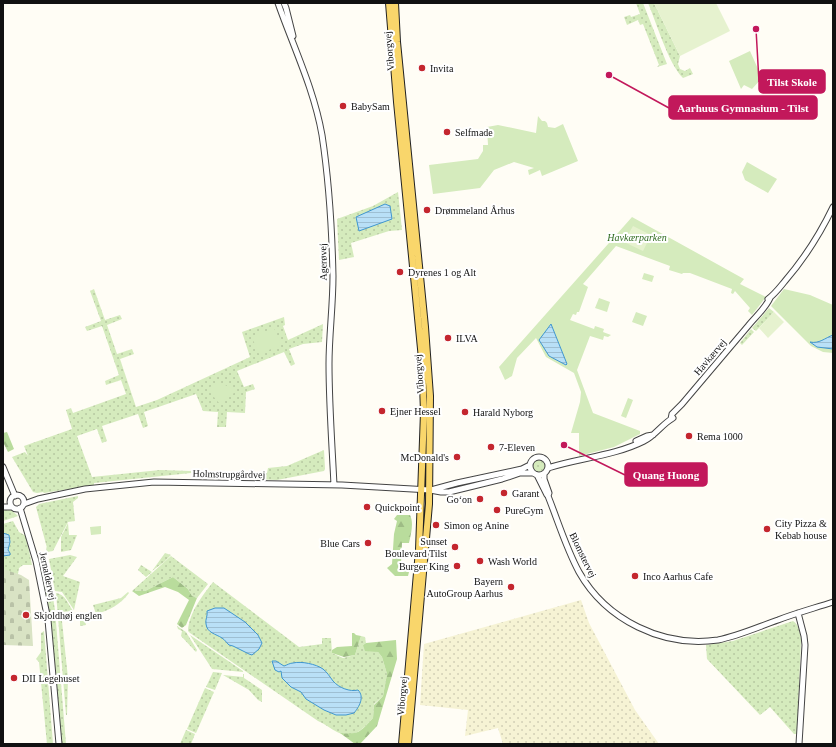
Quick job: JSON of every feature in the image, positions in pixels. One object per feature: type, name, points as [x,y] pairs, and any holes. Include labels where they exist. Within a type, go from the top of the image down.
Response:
[{"type":"main road","name":"Viborgvej","points":[[389,3],[422,359],[424,412],[417,579],[402,744]]},
{"type":"main road","name":"Viborgvej","points":[[395,3],[428,362],[430,409],[430,490],[427,539],[408,744]]},
{"type":"street","name":"Agerøvej","points":[[278,3],[294,43]]},
{"type":"street","name":"Agerøvej","points":[[284,3],[294,43],[315,105],[324,147],[333,277],[329,393],[334,485]]},
{"type":"street","name":"Havkærvej","points":[[548,466],[603,455],[646,441],[674,418],[680,406],[754,318],[765,308],[770,298],[806,255],[833,207]]},
{"type":"street","points":[[421,490],[449,492],[520,473],[544,474],[548,466],[545,459],[538,457],[534,459],[530,465],[522,469],[430,490]]},
{"type":"street","points":[[530,465],[535,474]]},
{"type":"street","points":[[3,467],[15,496]]},
{"type":"street","name":"Blomstervej","points":[[535,474],[546,495],[548,496],[577,567],[590,588],[615,613],[631,624],[674,639],[702,641],[718,640],[833,602]]},
{"type":"street","name":"Blomstervej","points":[[544,474],[544,479],[549,493],[548,496]]},
{"type":"street","name":"Holmstrupgårdvej","points":[[22,504],[38,499],[96,488],[154,482],[334,485],[421,490]]},
{"type":"street","points":[[3,505],[17,509],[22,504],[19,495],[15,496]]},
{"type":"street","points":[[3,505],[15,496]]},
{"type":"street","points":[[11,500],[12,507]]},
{"type":"street","name":"Jernaldervej","points":[[22,504],[48,620],[59,744]]},
{"type":"street","points":[[798,613],[805,645],[799,744]]},
{"type":"shaded area","points":[[581,600],[589,623],[635,710],[659,744],[503,744],[498,728],[465,736],[468,710],[420,705],[424,644]]},
{"type":"green space","points":[[636,3],[643,3],[667,64],[657,67],[659,65],[643,24],[640,25],[638,20],[627,25],[624,17],[630,15],[631,17],[640,14]]},
{"type":"green space","points":[[648,3],[654,3],[680,56],[678,64],[680,69],[685,71],[690,68],[693,74],[683,78],[672,63]]},
{"type":"green space","points":[[654,3],[716,3],[730,31],[680,56]]},
{"type":"green space","points":[[750,51],[762,78],[752,89],[744,85],[741,89],[729,61]]},
{"type":"green space","points":[[538,116],[542,121],[547,123],[548,127],[555,128],[563,124],[578,161],[542,176],[540,170],[529,175],[528,170],[534,168],[514,162],[494,170],[480,188],[433,194],[429,165],[478,159],[483,151],[483,145],[488,145],[487,127],[498,125],[536,133]]},
{"type":"green space","points":[[747,162],[777,179],[768,193],[745,180],[742,172]]},
{"type":"green space","points":[[398,192],[402,230],[389,231],[351,243],[354,257],[339,260],[337,219],[373,206]]},
{"type":"green space","name":"Havkærparken","points":[[632,217],[744,279],[740,284],[766,297],[752,315],[748,311],[750,308],[735,291],[733,294],[731,293],[732,289],[690,273],[682,274],[669,270],[670,266],[616,246],[583,284],[588,287],[579,312],[577,312],[576,315],[573,314],[570,320],[594,329],[595,326],[604,329],[603,332],[611,335],[608,337],[604,336],[603,340],[590,336],[577,370],[593,413],[640,431],[640,434],[614,447],[579,456],[579,433],[571,433],[580,402],[581,392],[574,373],[546,357],[536,338],[517,358],[512,376],[505,380],[499,367]]},
{"type":"green space","name":"Havkærparken","points":[[633,226],[651,235],[643,251],[624,242]]},
{"type":"green space","points":[[644,273],[654,276],[652,282],[642,279]]},
{"type":"green space","points":[[94,289],[105,320],[120,315],[122,319],[107,325],[117,354],[132,349],[134,354],[120,359],[136,407],[157,400],[250,357],[242,332],[284,317],[285,325],[283,326],[288,340],[323,324],[322,342],[303,344],[289,349],[295,364],[291,366],[284,352],[237,371],[244,387],[253,384],[255,389],[246,392],[245,413],[227,412],[226,427],[217,427],[218,412],[203,411],[196,394],[144,412],[148,426],[143,428],[138,414],[102,426],[107,441],[102,443],[97,429],[77,436],[92,477],[160,470],[191,471],[191,473],[94,483],[94,485],[44,493],[33,492],[12,457],[25,452],[28,456],[24,446],[72,429],[66,410],[71,408],[73,413],[126,394],[121,380],[106,385],[105,381],[119,375],[102,326],[87,331],[85,327],[101,321],[90,291]]},
{"type":"green space","points":[[784,289],[810,295],[833,305],[833,353],[823,352],[811,346],[771,306]]},
{"type":"green space","points":[[599,298],[610,302],[607,312],[595,308]]},
{"type":"green space","points":[[769,308],[774,312],[756,331],[752,328]]},
{"type":"green space","points":[[636,312],[647,316],[643,326],[632,322]]},
{"type":"green space","points":[[774,312],[784,322],[768,338],[759,328]]},
{"type":"green space","points":[[274,328],[281,345],[259,354],[253,340],[256,335]]},
{"type":"green space","points":[[751,329],[754,332],[742,345],[740,343]]},
{"type":"green space","points":[[219,382],[237,391],[219,403],[208,390],[210,387]]},
{"type":"green space","points":[[628,398],[633,400],[626,418],[621,416]]},
{"type":"green space","points":[[7,432],[14,449],[8,452],[3,442],[3,433]]},
{"type":"green space","points":[[324,450],[324,471],[277,480],[232,478],[207,474],[204,471],[267,473],[268,468],[287,466]]},
{"type":"green space","points":[[539,460],[543,462],[545,466],[543,470],[539,472],[535,470],[533,466],[535,462]]},
{"type":"green space","points":[[78,496],[78,498],[73,502],[75,521],[68,522],[53,551],[47,552],[36,507],[39,504]]},
{"type":"green space","points":[[3,509],[10,509],[18,516],[3,521]]},
{"type":"green space","points":[[397,515],[410,515],[412,521],[409,543],[402,543],[401,563],[409,572],[408,576],[395,576],[387,568],[392,564],[394,534],[397,521],[394,519]]},
{"type":"green space","points":[[13,521],[19,532],[26,536],[32,565],[23,565],[19,568],[18,574],[3,572],[3,524]]},
{"type":"green space","points":[[68,523],[69,535],[77,535],[71,550],[61,552],[61,537]]},
{"type":"green space","points":[[101,526],[101,534],[91,535],[90,527]]},
{"type":"green space","points":[[165,553],[171,555],[152,571]]},
{"type":"green space","points":[[70,555],[77,557],[63,576],[80,582],[74,610],[62,592],[55,591],[49,559]]},
{"type":"green space","points":[[171,556],[208,584],[197,598],[192,596],[188,589],[173,577],[145,591],[132,591]]},
{"type":"green space","points":[[47,560],[55,610],[66,744],[61,744],[52,639],[40,568],[42,563]]},
{"type":"green space","points":[[141,565],[152,572],[146,577],[138,570]]},
{"type":"green space","points":[[3,569],[21,575],[29,580],[33,646],[3,645]]},
{"type":"green space","points":[[173,577],[188,589],[192,596],[197,598],[186,625],[182,628],[177,624],[189,600],[178,592],[165,587],[139,596],[132,591],[145,591]]},
{"type":"green space","points":[[213,582],[299,647],[322,644],[322,638],[331,638],[332,653],[343,658],[355,655],[361,636],[365,637],[366,643],[363,645],[378,652],[382,657],[387,674],[383,696],[374,704],[373,718],[365,726],[353,734],[348,735],[337,732],[318,721],[190,633],[188,631],[193,611]]},
{"type":"green space","points":[[128,592],[129,593],[126,597],[118,604],[106,611],[96,614],[93,605],[121,598]]},
{"type":"green space","points":[[56,593],[64,597],[73,611],[61,612],[68,678],[67,715],[66,715]]},
{"type":"green space","points":[[101,614],[102,616],[85,621],[86,625],[80,626],[80,620]]},
{"type":"green space","points":[[793,621],[798,626],[801,640],[797,734],[794,734],[770,707],[760,715],[707,659],[706,645],[733,641]]},
{"type":"green space","points":[[177,626],[186,632],[197,650],[196,652],[181,636],[182,631],[178,629]]},
{"type":"green space","points":[[44,631],[53,744],[47,744],[39,662],[36,659],[41,652],[41,633]]},
{"type":"green space","points":[[352,633],[361,636],[355,655],[344,657],[332,653],[332,650],[337,647],[352,646]]},
{"type":"green space","points":[[190,635],[243,671],[243,672],[212,669]]},
{"type":"green space","points":[[396,640],[397,659],[377,726],[360,744],[355,744],[340,733],[359,732],[373,718],[374,705],[383,696],[387,674],[382,657],[378,652],[365,651],[363,645],[366,643]]},
{"type":"green space","points":[[213,672],[222,673],[215,690],[206,687]]},
{"type":"green space","points":[[243,674],[244,678],[262,690],[262,702],[258,700],[249,690],[223,675],[243,677]]},
{"type":"green space","points":[[205,688],[214,692],[196,733],[187,729]]},
{"type":"green space","points":[[186,730],[195,734],[191,744],[180,744]]},
{"type":"water","points":[[385,204],[390,206],[392,219],[359,231],[356,217]]},
{"type":"water","points":[[551,324],[567,364],[566,365],[549,356],[539,340]]},
{"type":"water","points":[[833,335],[833,349],[817,347],[810,342],[819,341]]},
{"type":"water","points":[[3,533],[9,535],[10,542],[8,550],[10,555],[3,556]]},
{"type":"water","points":[[215,608],[224,608],[245,622],[258,635],[262,643],[259,649],[252,655],[249,654],[229,645],[225,640],[210,631],[206,624],[207,611]]},
{"type":"water","points":[[272,661],[276,661],[284,666],[291,663],[300,662],[313,664],[320,667],[338,686],[348,690],[358,690],[361,696],[359,705],[354,713],[346,715],[336,715],[324,710],[306,699],[301,692],[291,687],[282,678],[281,671],[279,672],[275,670]]},
{"type":"place","name":"Tilst Skole","points":[[756,29]]},
{"type":"place","name":"Invita","points":[[422,68]]},
{"type":"place","name":"Aarhuus Gymnasium - Tilst","points":[[609,75]]},
{"type":"place","name":"BabySam","points":[[343,106]]},
{"type":"place","name":"Selfmade","points":[[447,132]]},
{"type":"place","name":"Drømmeland Århus","points":[[427,210]]},
{"type":"place","name":"Dyrenes 1 og Alt","points":[[400,272]]},
{"type":"place","name":"ILVA","points":[[448,338]]},
{"type":"place","name":"Ejner Hessel","points":[[382,411]]},
{"type":"place","name":"Harald Nyborg","points":[[465,412]]},
{"type":"place","name":"Rema 1000","points":[[689,436]]},
{"type":"place","name":"Quang Huong","points":[[564,445]]},
{"type":"place","name":"7-Eleven","points":[[491,447]]},
{"type":"place","name":"McDonald's","points":[[457,457]]},
{"type":"place","name":"Garant","points":[[504,493]]},
{"type":"place","name":"Go‘on","points":[[480,499]]},
{"type":"place","name":"Quickpoint","points":[[367,507]]},
{"type":"place","name":"PureGym","points":[[497,510]]},
{"type":"place","name":"Simon og Anine","points":[[436,525]]},
{"type":"place","name":"City Pizza & Kebab house","points":[[767,529]]},
{"type":"place","name":"Blue Cars","points":[[368,543]]},
{"type":"place","name":"Sunset Boulevard Tilst","points":[[455,547]]},
{"type":"place","name":"Wash World","points":[[480,561]]},
{"type":"place","name":"Burger King","points":[[457,566]]},
{"type":"place","name":"Inco Aarhus Cafe","points":[[635,576]]},
{"type":"place","name":"Bayern AutoGroup Aarhus","points":[[511,587]]},
{"type":"place","name":"Skjoldhøj englen","points":[[26,615]]},
{"type":"place","name":"DII Legehuset","points":[[14,678]]}]
